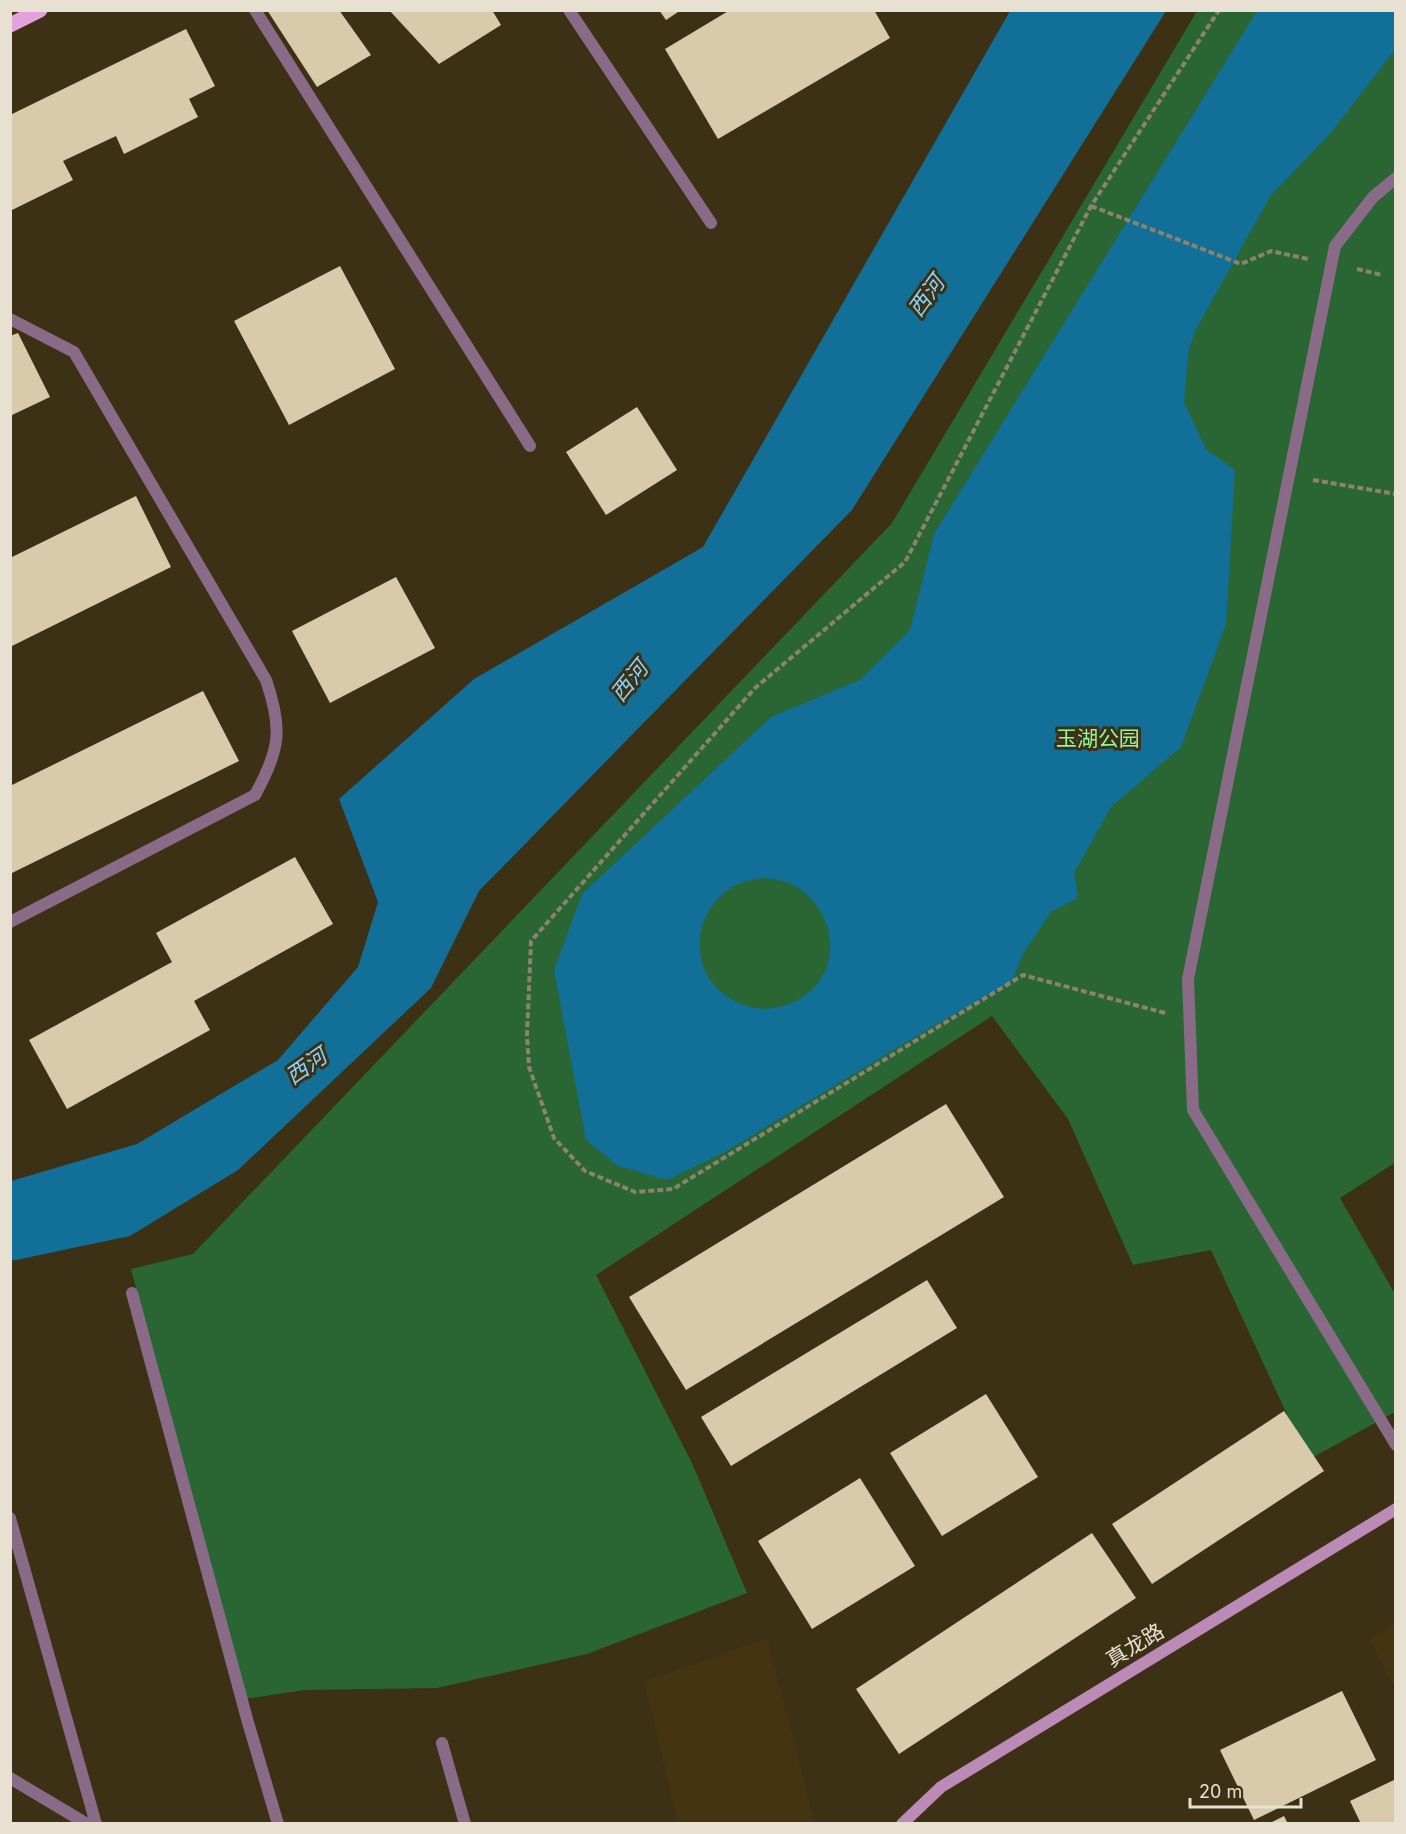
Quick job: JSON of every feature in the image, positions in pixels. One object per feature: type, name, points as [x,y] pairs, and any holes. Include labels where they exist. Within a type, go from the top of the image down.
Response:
[{"type":"main road","points":[[10,26],[40,10]]},
{"type":"main road","name":"真龙路","points":[[902,1824],[941,1786],[1395,1509]]},
{"type":"street","points":[[255,10],[530,446]]},
{"type":"street","points":[[569,10],[711,223]]},
{"type":"street","points":[[1395,178],[1373,197],[1335,246],[1188,979],[1193,1110],[1395,1445]]},
{"type":"street","points":[[10,319],[74,352],[266,680],[276,708],[278,739],[270,768],[255,795],[10,922]]},
{"type":"street","points":[[132,1293],[247,1719],[278,1824]]},
{"type":"street","points":[[10,1518],[96,1824]]},
{"type":"street","points":[[442,1743],[465,1824]]},
{"type":"street","points":[[10,1778],[87,1824]]},
{"type":"path","points":[[1190,1019],[1023,975],[673,1189],[635,1192],[585,1171],[554,1138],[529,1067],[527,1035],[531,940],[755,688],[905,562],[1091,206],[1219,10]]},
{"type":"path","points":[[1091,206],[1241,264],[1271,251],[1331,264]]},
{"type":"path","points":[[1289,476],[1395,494]]},
{"type":"shaded area","points":[[1395,1623],[1395,1689],[1369,1639]]},
{"type":"shaded area","points":[[767,1638],[815,1823],[678,1823],[644,1682]]},
{"type":"green space","name":"玉湖公园","points":[[1197,11],[1395,11],[1396,1162],[1340,1198],[1395,1294],[1395,1412],[1308,1460],[1211,1250],[1133,1265],[1068,1119],[992,1016],[596,1275],[692,1463],[747,1593],[587,1654],[437,1688],[304,1690],[245,1699],[131,1269],[193,1254],[892,523]]},
{"type":"water","name":"西河","points":[[1010,11],[1166,11],[852,510],[479,891],[431,988],[238,1170],[130,1236],[11,1261],[11,1181],[137,1144],[278,1060],[358,967],[378,902],[339,799],[474,679],[703,547]]},
{"type":"water","points":[[1257,11],[1395,11],[1394,51],[1330,134],[1271,195],[1196,329],[1189,349],[1184,402],[1206,449],[1235,470],[1226,624],[1181,747],[1111,807],[1074,873],[1078,898],[1051,912],[1023,954],[1012,981],[725,1152],[667,1180],[618,1166],[586,1140],[554,970],[582,894],[771,717],[860,680],[910,630],[934,534]],"holes":[[[762,878],[789,883],[810,897],[824,917],[830,941],[827,966],[811,990],[800,999],[774,1008],[746,1006],[724,994],[710,980],[701,959],[700,934],[709,911],[716,901],[725,892],[739,884]]]},
{"type":"building","points":[[267,10],[339,10],[371,55],[317,87]]},
{"type":"building","points":[[389,10],[492,10],[501,25],[439,64]]},
{"type":"building","points":[[659,10],[681,10],[666,20]]},
{"type":"building","points":[[730,10],[874,10],[890,38],[718,139],[665,49]]},
{"type":"building","points":[[186,29],[215,86],[189,99],[198,117],[124,154],[116,136],[63,161],[73,180],[10,211],[10,115]]},
{"type":"building","points":[[340,266],[395,369],[289,425],[234,321]]},
{"type":"building","points":[[18,333],[50,397],[10,416],[10,336]]},
{"type":"building","points":[[637,407],[677,470],[606,515],[566,452]]},
{"type":"building","points":[[136,496],[171,567],[10,647],[10,558]]},
{"type":"building","points":[[396,577],[435,648],[330,703],[292,631]]},
{"type":"building","points":[[203,691],[239,761],[10,874],[10,786]]},
{"type":"building","points":[[295,857],[333,924],[194,1001],[210,1030],[67,1109],[29,1040],[172,962],[156,933]]},
{"type":"building","points":[[946,1104],[1004,1197],[686,1390],[629,1297]]},
{"type":"building","points":[[927,1280],[957,1328],[731,1466],[701,1417]]},
{"type":"building","points":[[986,1394],[1038,1477],[942,1536],[890,1453]]},
{"type":"building","points":[[1284,1411],[1324,1471],[1152,1584],[1112,1524]]},
{"type":"building","points":[[860,1478],[915,1566],[812,1629],[758,1541]]},
{"type":"building","points":[[1092,1533],[1136,1598],[899,1754],[856,1689]]},
{"type":"building","points":[[1342,1691],[1376,1760],[1254,1820],[1220,1750]]},
{"type":"building","points":[[1396,1779],[1396,1824],[1361,1824],[1350,1801]]},
{"type":"building","points":[[1284,1816],[1288,1824],[1268,1824]]}]
